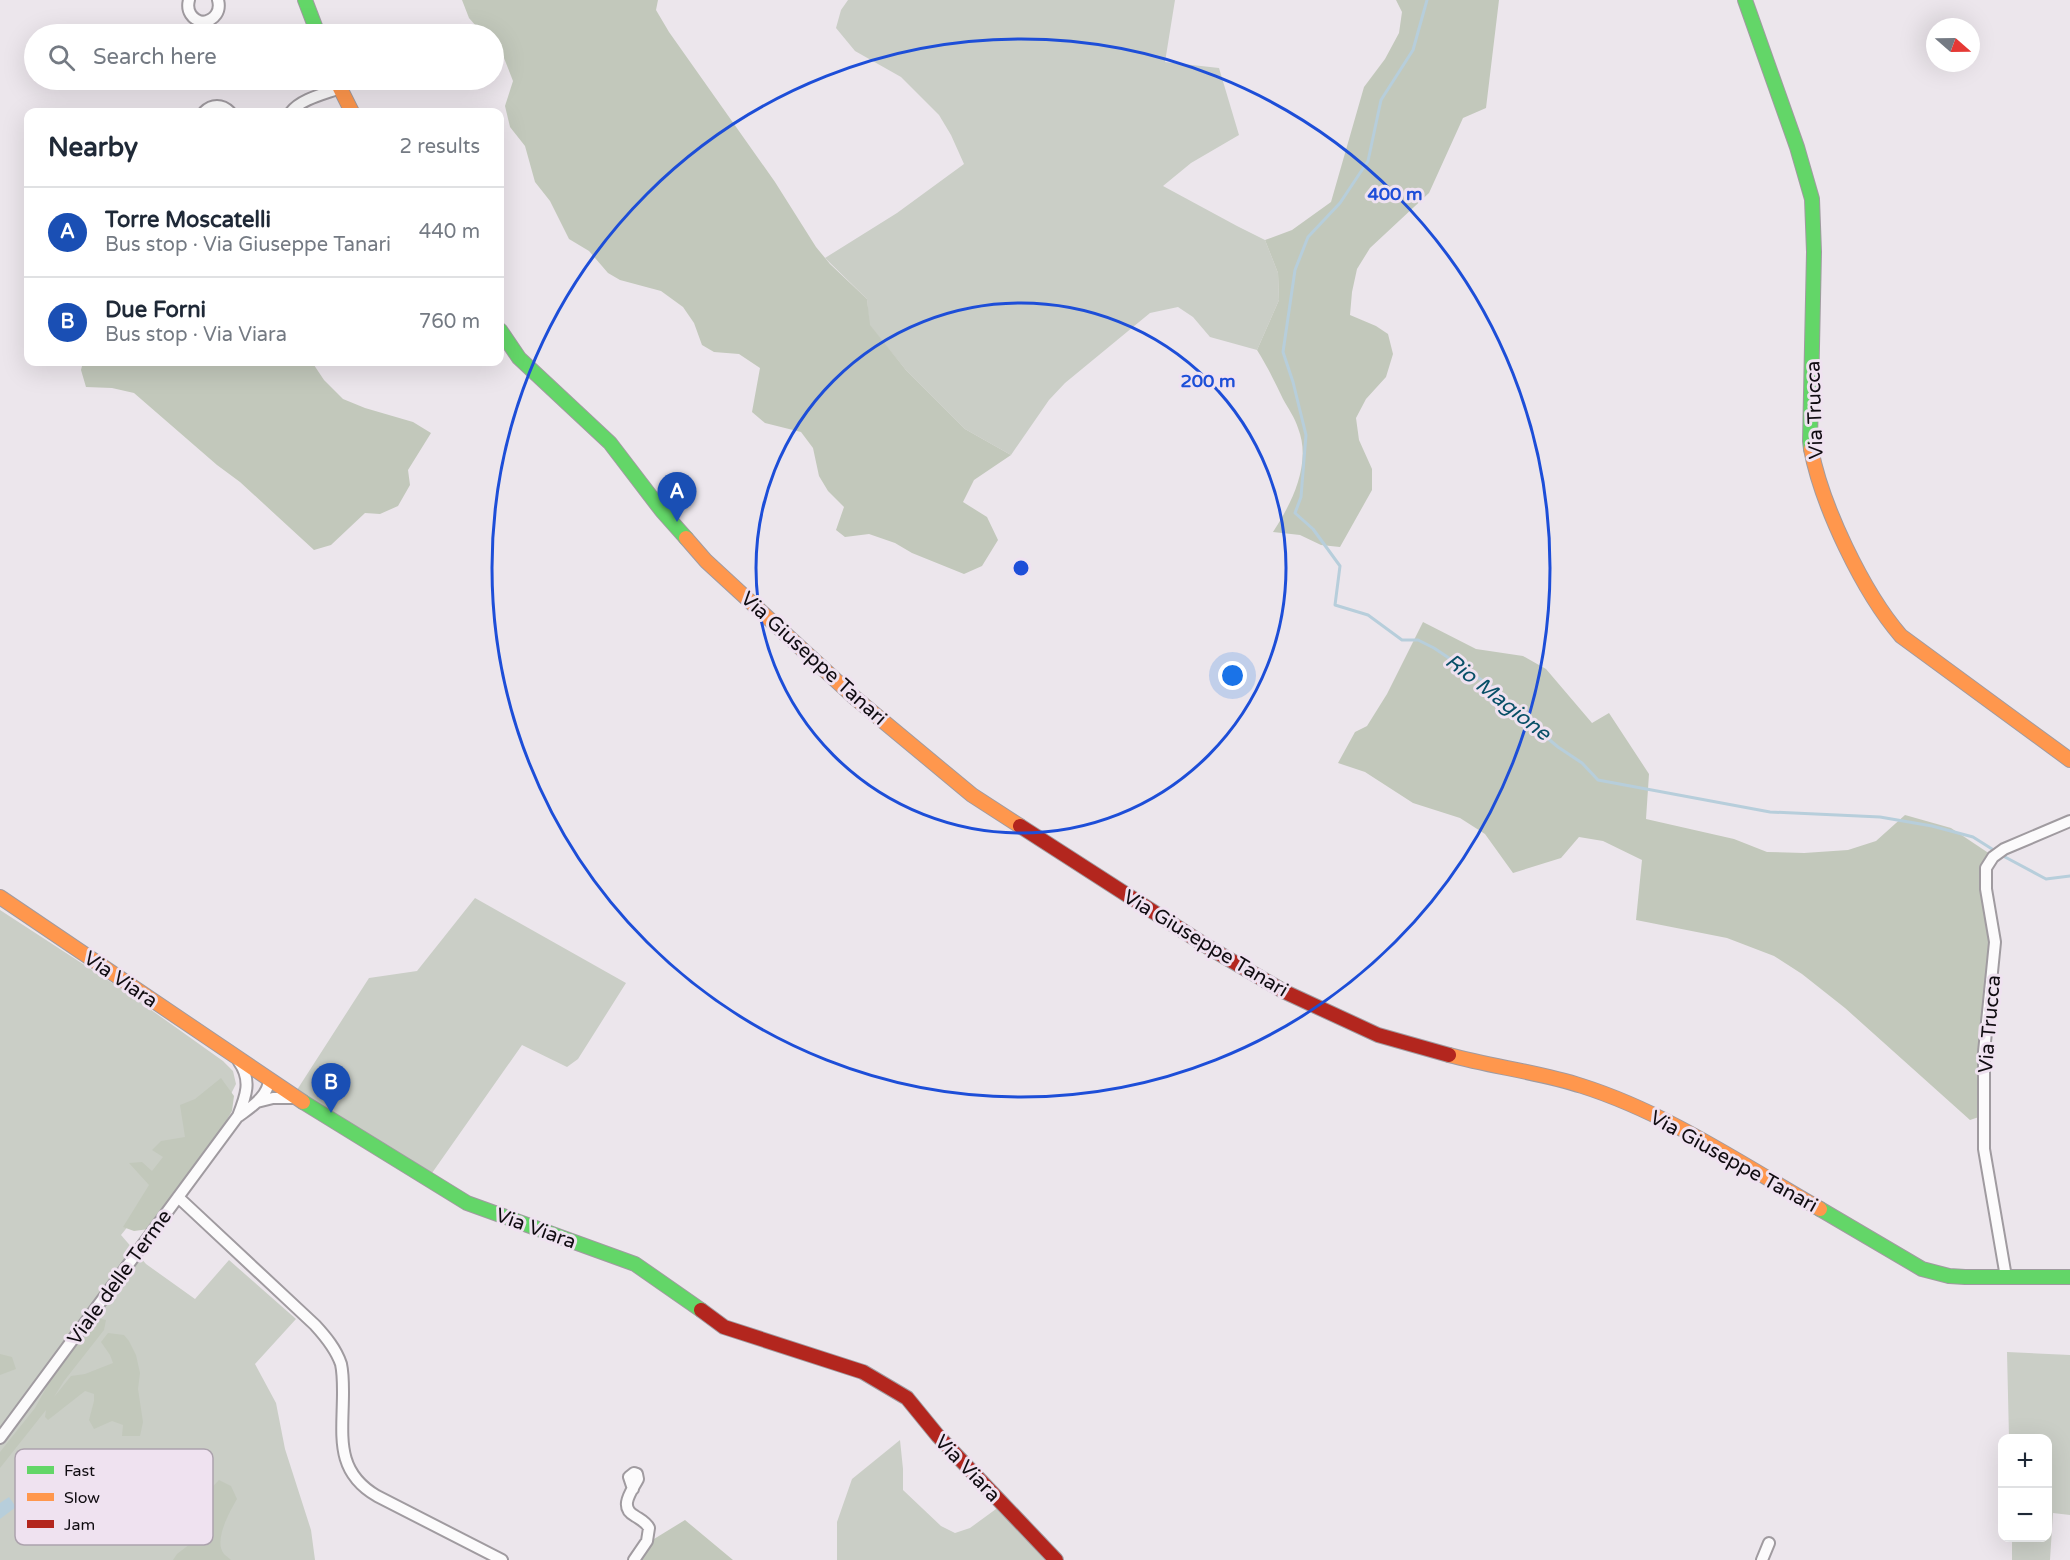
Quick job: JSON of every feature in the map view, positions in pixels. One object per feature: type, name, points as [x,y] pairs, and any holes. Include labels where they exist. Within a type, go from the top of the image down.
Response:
[{"type":"street","points":[[189,0],[189,13],[193,18],[203,22],[215,16],[218,11],[218,0]]},
{"type":"street","points":[[305,0],[314,24]]},
{"type":"street","name":"Via Trucca","points":[[1745,0],[1797,147],[1812,200],[1814,252],[1810,441],[1813,461],[1830,514],[1887,619],[1901,636],[2070,760]]},
{"type":"street","points":[[294,108],[327,90]]},
{"type":"street","points":[[341,90],[350,108]]},
{"type":"street","points":[[209,108],[216,105],[225,108]]},
{"type":"street","name":"Via Giuseppe Tanari","points":[[504,336],[519,358],[610,443],[662,511],[706,561],[854,697],[972,795],[1208,947],[1285,992],[1378,1035],[1470,1061],[1548,1076],[1583,1086],[1677,1126],[1923,1269],[1949,1276],[2070,1277]]},
{"type":"street","name":"Via Trucca","points":[[2006,1277],[1984,1149],[1984,1052],[1995,942],[1986,889],[1986,868],[1993,857],[2004,849],[2070,821]]},
{"type":"street","name":"Via Viara","points":[[0,897],[329,1120],[467,1203],[634,1264],[724,1327],[863,1372],[907,1398],[938,1436],[1056,1560]]},
{"type":"street","points":[[235,1056],[246,1072],[248,1085],[266,1077]]},
{"type":"street","name":"Viale delle Terme","points":[[238,1116],[267,1090],[266,1077]]},
{"type":"street","name":"Viale delle Terme","points":[[0,1438],[238,1116],[248,1085]]},
{"type":"street","points":[[256,1102],[273,1098],[298,1099]]},
{"type":"street","points":[[178,1197],[315,1325],[328,1340],[343,1372],[342,1441],[348,1468],[359,1484],[377,1496],[502,1560]]},
{"type":"street","points":[[633,1489],[627,1500],[629,1512],[642,1520],[649,1528],[647,1541],[633,1560]]},
{"type":"street","points":[[1762,1560],[1769,1543]]},
{"type":"shaded area","points":[[462,0],[658,0],[656,10],[669,32],[775,182],[816,247],[830,264],[867,299],[870,325],[906,370],[965,429],[1011,455],[974,480],[963,502],[987,517],[998,540],[982,566],[964,574],[869,534],[845,537],[836,530],[844,507],[828,491],[819,476],[813,448],[801,432],[765,423],[752,412],[760,368],[739,354],[714,352],[702,345],[694,323],[683,307],[661,291],[620,280],[608,273],[589,251],[569,239],[550,201],[535,182],[525,146],[510,127],[505,106],[513,81],[504,58],[504,24],[474,24],[469,18]]},
{"type":"shaded area","points":[[848,0],[1175,0],[1165,62],[1219,68],[1239,135],[1191,163],[1163,186],[1265,240],[1278,273],[1279,300],[1257,350],[1210,337],[1193,317],[1178,307],[1150,313],[1065,383],[1049,400],[1011,455],[965,429],[906,370],[869,325],[867,299],[825,258],[897,213],[964,164],[939,115],[901,77],[855,51],[836,28],[841,10]]},
{"type":"shaded area","points":[[1396,0],[1499,0],[1486,108],[1463,118],[1429,193],[1370,248],[1357,269],[1350,315],[1388,334],[1393,354],[1386,377],[1366,399],[1356,418],[1359,440],[1372,469],[1372,490],[1340,547],[1321,545],[1300,535],[1273,532],[1293,496],[1303,455],[1302,441],[1295,421],[1257,350],[1279,300],[1278,273],[1265,240],[1292,230],[1331,202],[1364,87],[1385,59],[1399,33],[1402,12]]},
{"type":"shaded area","points":[[82,366],[315,366],[324,380],[343,399],[413,422],[431,433],[408,470],[410,485],[398,506],[380,514],[365,513],[331,545],[314,550],[240,482],[134,393],[112,388],[86,387]]},
{"type":"shaded area","points":[[1423,622],[1476,649],[1523,656],[1546,669],[1592,723],[1609,713],[1649,774],[1646,819],[1734,839],[1767,852],[1804,853],[1848,850],[1876,841],[1905,815],[1951,828],[1990,854],[1989,883],[1999,945],[1986,1032],[1985,1115],[1970,1120],[1845,1008],[1802,974],[1774,956],[1727,938],[1636,920],[1642,860],[1603,841],[1579,837],[1561,858],[1513,873],[1485,834],[1460,818],[1413,803],[1365,772],[1338,763],[1355,732],[1367,726],[1387,694]]},
{"type":"shaded area","points":[[475,898],[626,983],[578,1059],[567,1067],[522,1045],[425,1183],[295,1093],[369,978],[417,971]]},
{"type":"shaded area","points":[[0,910],[126,992],[223,1061],[233,1071],[236,1084],[225,1106],[121,1235],[146,1264],[195,1299],[229,1260],[296,1319],[255,1364],[276,1403],[285,1449],[311,1530],[315,1560],[0,1560]]},
{"type":"shaded area","points":[[221,1078],[234,1096],[232,1111],[221,1130],[149,1229],[134,1231],[123,1227],[149,1185],[129,1163],[142,1162],[152,1171],[163,1157],[152,1150],[161,1141],[185,1137],[180,1105],[195,1099]]},
{"type":"shaded area","points":[[98,1318],[106,1320],[104,1330],[54,1397],[71,1376],[85,1374],[113,1363],[101,1342],[108,1333],[124,1335],[136,1355],[140,1373],[138,1389],[143,1422],[140,1436],[122,1436],[123,1425],[112,1421],[94,1429],[89,1420],[94,1394],[85,1391],[48,1420],[45,1417],[46,1410],[0,1468],[0,1452],[35,1408],[50,1381]]},
{"type":"shaded area","points":[[2007,1352],[2070,1355],[2070,1515],[2053,1513],[2052,1529],[2052,1434],[2009,1434]]},
{"type":"shaded area","points":[[0,1354],[12,1357],[16,1369],[0,1375]]},
{"type":"shaded area","points":[[900,1440],[903,1490],[941,1526],[955,1533],[970,1528],[1007,1501],[1064,1560],[837,1560],[837,1522],[852,1479]]},
{"type":"shaded area","points":[[219,1480],[231,1486],[237,1499],[224,1526],[220,1542],[224,1554],[231,1560],[173,1560],[189,1545],[213,1545],[213,1486]]},
{"type":"shaded area","points":[[685,1520],[733,1560],[639,1560],[654,1539]]},
{"type":"shaded area","points":[[2012,1542],[2051,1542],[2050,1560],[2012,1560]]},
{"type":"water","points":[[9,1497],[15,1508],[0,1519],[0,1503]]},
{"type":"waterway","name":"Rio Magione","points":[[1427,0],[1413,50],[1381,100],[1368,161],[1340,203],[1308,237],[1295,270],[1283,352],[1306,435],[1301,497],[1295,513],[1313,529],[1340,566],[1335,605],[1368,615],[1402,640],[1418,640],[1434,648],[1492,687],[1526,720],[1558,747],[1582,763],[1598,780],[1770,812],[1880,817],[1932,826],[1973,837],[1992,849]]},
{"type":"waterway","name":"Rio Magione","points":[[2005,857],[2046,879],[2070,876]]},
{"type":"traffic: fast","points":[[305,0],[314,24]]},
{"type":"traffic: fast","points":[[1745,0],[1797,147],[1812,199],[1814,252],[1811,449]]},
{"type":"traffic: fast","points":[[504,336],[519,358],[610,443],[662,511],[686,538]]},
{"type":"traffic: fast","points":[[303,1102],[467,1203],[635,1264],[701,1310]]},
{"type":"traffic: fast","points":[[1820,1209],[1922,1269],[1949,1276],[1965,1277],[2070,1277]]},
{"type":"traffic: slow","points":[[341,90],[350,108]]},
{"type":"traffic: slow","points":[[1811,449],[1824,496],[1846,547],[1872,596],[1901,636],[2070,760]]},
{"type":"traffic: slow","points":[[686,538],[706,561],[854,697],[972,795],[1020,826]]},
{"type":"traffic: slow","points":[[0,897],[303,1102]]},
{"type":"traffic: slow","points":[[1449,1055],[1566,1081],[1613,1097],[1704,1141],[1820,1209]]},
{"type":"traffic: jam","points":[[1020,826],[1208,947],[1285,992],[1378,1035],[1449,1055]]},
{"type":"traffic: jam","points":[[701,1310],[724,1327],[863,1372],[907,1398],[938,1436],[1056,1560]]},
{"type":"place","name":"Torre Moscatelli","points":[[677,522]]},
{"type":"place","name":"Due Forni","points":[[331,1113]]}]
